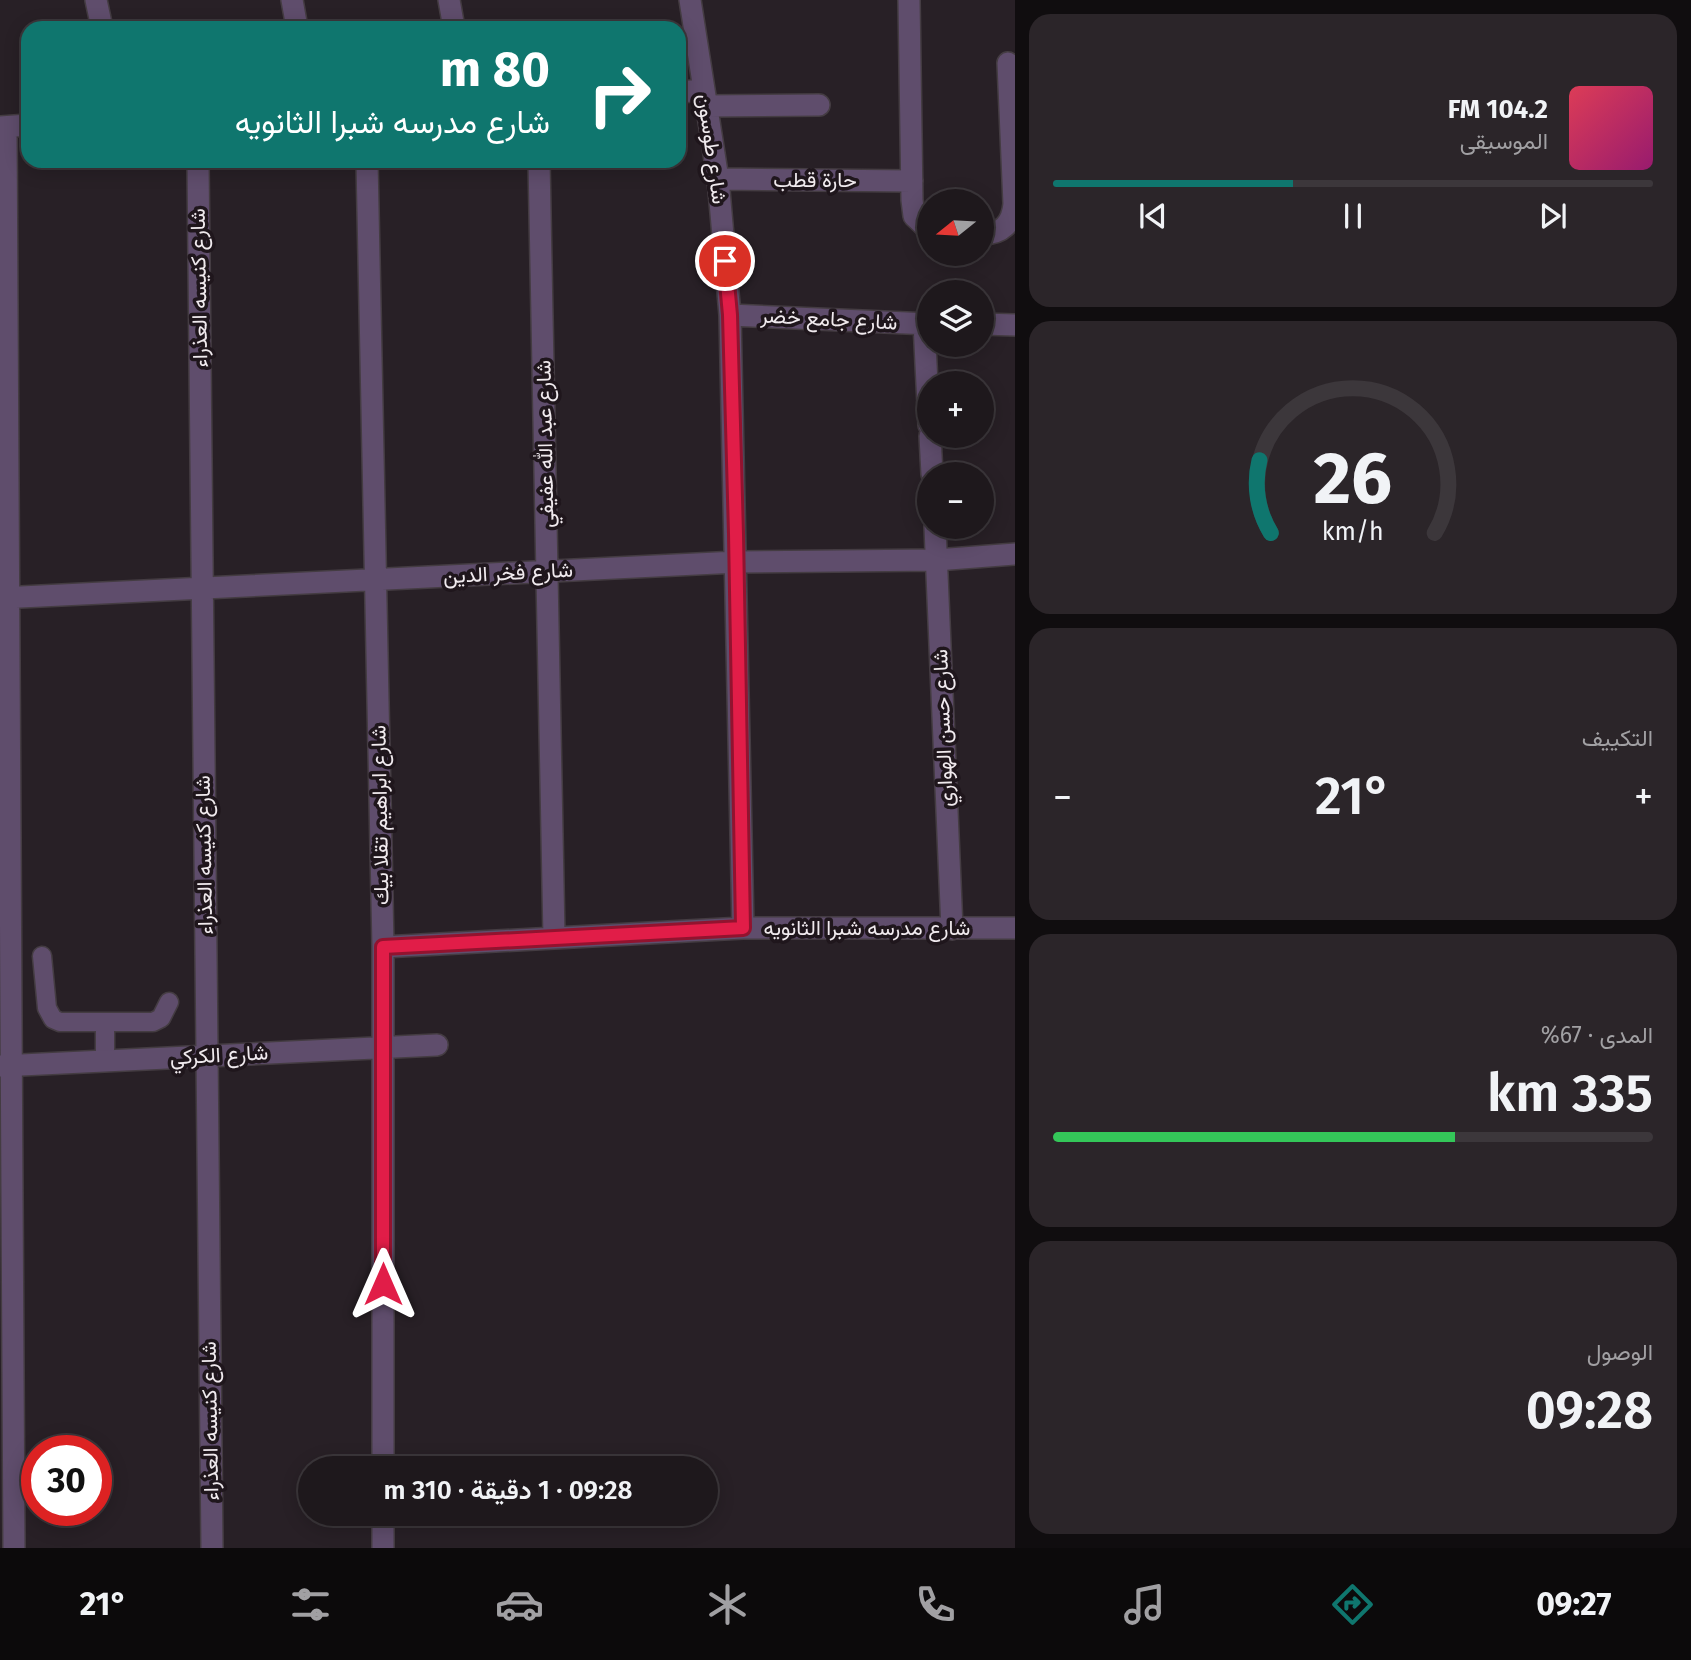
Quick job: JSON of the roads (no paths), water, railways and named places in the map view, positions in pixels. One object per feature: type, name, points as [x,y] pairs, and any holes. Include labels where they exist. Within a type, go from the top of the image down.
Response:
[{"type":"street","points":[[96,0],[100,21]]},
{"type":"street","points":[[292,0],[296,21]]},
{"type":"street","points":[[449,0],[453,21]]},
{"type":"street","name":"شارع طوسون","points":[[690,0],[718,179],[730,315],[743,928]]},
{"type":"street","points":[[909,0],[912,181],[914,216],[917,219]]},
{"type":"street","points":[[994,234],[1005,228],[1012,218],[1014,205],[1008,63]]},
{"type":"street","points":[[686,94],[706,98],[819,105]]},
{"type":"street","points":[[14,1548],[6,1066],[3,127],[21,126]]},
{"type":"street","name":"شارع كنيسه العذراء","points":[[198,168],[212,1548]]},
{"type":"street","name":"شارع ابراهيم تقلا بيك","points":[[367,168],[383,947],[383,1456]]},
{"type":"street","name":"شارع عبد الله عفيفي","points":[[539,168],[554,937]]},
{"type":"street","name":"حارة قطب","points":[[718,179],[912,181]]},
{"type":"street","name":"شارع جامع خضر","points":[[730,315],[917,323]]},
{"type":"street","points":[[994,324],[1015,325]]},
{"type":"street","name":"شارع حسن الهواري","points":[[935,539],[952,929]]},
{"type":"street","name":"شارع فخر الدين","points":[[5,598],[737,562],[936,560],[1015,554]]},
{"type":"street","name":"شارع مدرسه شبرا الثانويه","points":[[383,947],[743,928],[1015,928]]},
{"type":"street","name":"شارع الكركي","points":[[6,1066],[437,1045]]},
{"type":"street","points":[[383,1526],[383,1548]]},
{"type":"lane","points":[[42,956],[47,1008],[53,1019],[60,1023],[153,1022],[161,1018],[169,1002]]},
{"type":"lane","points":[[105,1023],[105,1061]]}]
